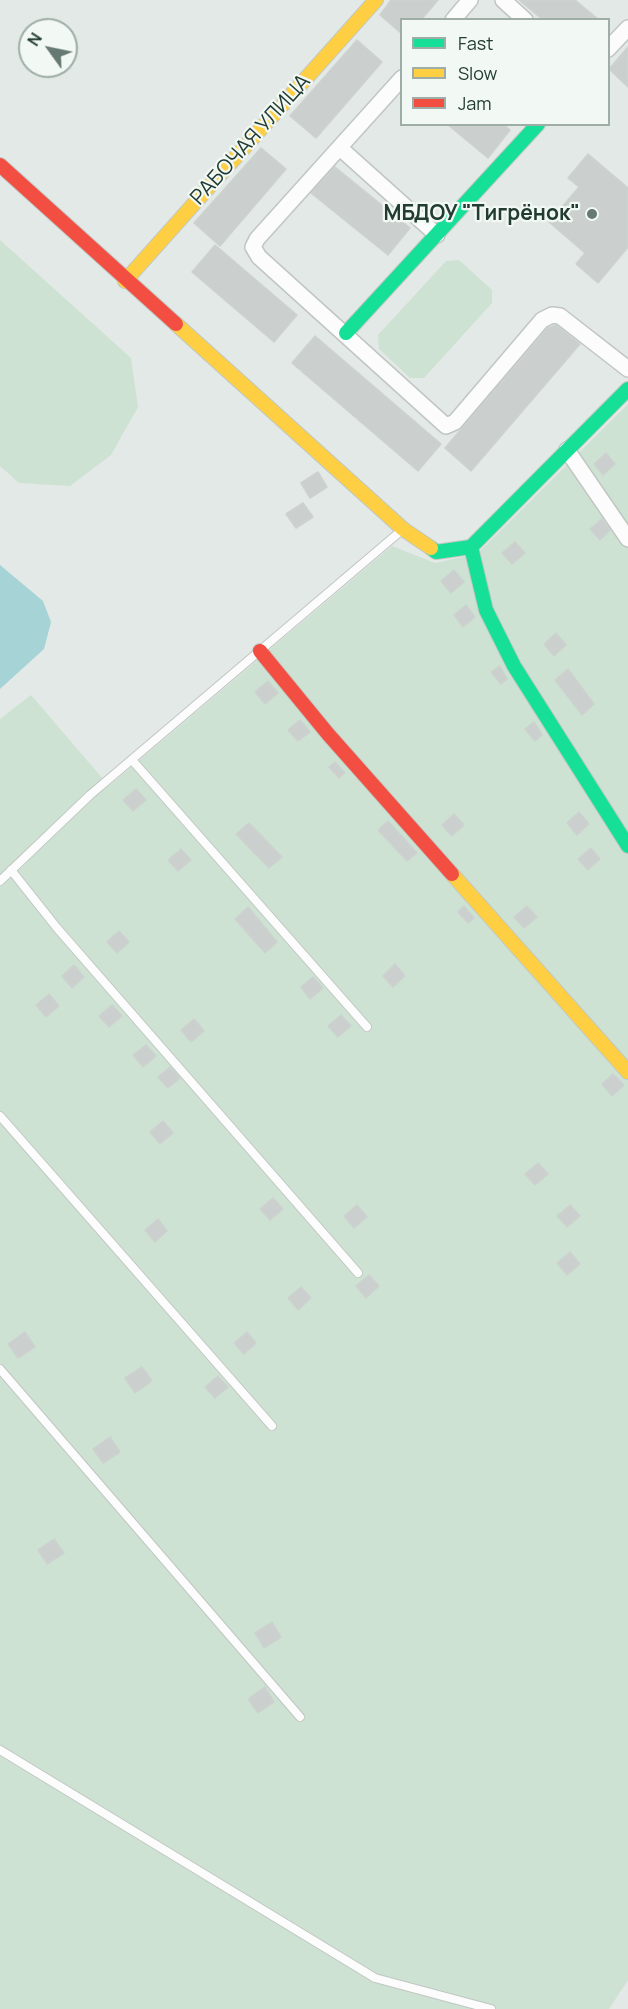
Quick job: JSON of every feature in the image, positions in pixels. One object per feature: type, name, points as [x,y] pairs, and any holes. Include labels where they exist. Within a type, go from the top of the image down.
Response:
[{"type":"street","name":"РАБОЧАЯ УЛИЦА","points":[[125,281],[376,0]]},
{"type":"street","points":[[455,18],[470,0]]},
{"type":"street","points":[[503,0],[523,18]]},
{"type":"street","points":[[610,48],[628,28]]},
{"type":"street","points":[[400,80],[257,239],[253,247],[259,257],[346,333],[446,426],[455,422],[542,320],[552,315],[560,316],[628,369]]},
{"type":"street","points":[[346,333],[437,235],[533,126]]},
{"type":"street","points":[[340,148],[437,235]]},
{"type":"street","points":[[0,165],[125,281],[403,529],[436,552],[471,547],[628,389]]},
{"type":"street","points":[[567,450],[628,539]]},
{"type":"street","points":[[471,547],[486,610],[514,666],[628,846]]},
{"type":"street","points":[[260,651],[328,734],[628,1072]]},
{"type":"lane","points":[[0,881],[132,760],[403,529]]},
{"type":"lane","points":[[132,760],[367,1027]]},
{"type":"lane","points":[[12,870],[57,928],[358,1273]]},
{"type":"lane","points":[[0,1116],[272,1426]]},
{"type":"lane","points":[[0,1369],[300,1717]]},
{"type":"lane","points":[[0,1750],[375,1978],[491,2009]]},
{"type":"green space","points":[[0,240],[131,358],[138,407],[111,455],[70,486],[19,483],[0,466]]},
{"type":"green space","points":[[459,260],[492,290],[492,303],[424,378],[410,378],[379,349],[378,335],[446,261]]},
{"type":"green space","points":[[628,404],[628,1980],[609,2009],[0,2009],[0,719],[31,695],[109,786],[392,546],[435,563],[477,554]]},
{"type":"water","points":[[0,565],[43,601],[51,622],[44,649],[0,689]]},
{"type":"building","points":[[391,0],[438,0],[423,18],[400,18],[400,32],[380,15]]},
{"type":"building","points":[[519,0],[575,0],[597,18],[541,18]]},
{"type":"building","points":[[357,40],[382,62],[316,138],[290,116]]},
{"type":"building","points":[[628,47],[628,87],[610,68]]},
{"type":"building","points":[[449,126],[505,126],[510,130],[488,158]]},
{"type":"building","points":[[261,148],[286,169],[220,246],[194,223]]},
{"type":"building","name":"МБДОУ \"Тигрёнок\"","points":[[588,154],[628,188],[628,247],[598,283],[576,264],[585,253],[549,222],[579,187],[568,178]]},
{"type":"building","points":[[335,167],[410,228],[388,255],[311,193]]},
{"type":"building","points":[[215,245],[297,315],[274,342],[192,272]]},
{"type":"building","points":[[556,325],[580,344],[471,471],[445,448],[548,328]]},
{"type":"building","points":[[315,336],[441,444],[418,471],[292,363]]},
{"type":"building","points":[[606,453],[615,464],[603,475],[594,464]]},
{"type":"building","points":[[318,472],[327,487],[310,498],[301,483]]},
{"type":"building","points":[[303,503],[313,517],[296,528],[286,514]]},
{"type":"building","points":[[602,519],[610,530],[600,540],[590,529]]},
{"type":"building","points":[[515,542],[525,553],[512,564],[502,553]]},
{"type":"building","points":[[454,570],[464,582],[451,593],[441,581]]},
{"type":"building","points":[[466,605],[475,617],[463,627],[454,615]]},
{"type":"building","points":[[556,633],[566,645],[554,656],[544,644]]},
{"type":"building","points":[[500,666],[507,679],[501,684],[491,672]]},
{"type":"building","points":[[568,669],[594,704],[582,715],[555,680]]},
{"type":"building","points":[[268,681],[278,693],[265,704],[255,692]]},
{"type":"building","points":[[300,720],[310,732],[298,741],[288,730]]},
{"type":"building","points":[[534,722],[542,735],[535,741],[525,729]]},
{"type":"building","points":[[335,762],[345,773],[339,778],[329,767]]},
{"type":"building","points":[[136,789],[146,800],[133,811],[123,800]]},
{"type":"building","points":[[579,812],[589,824],[577,835],[567,823]]},
{"type":"building","points":[[454,814],[464,825],[452,836],[442,825]]},
{"type":"building","points":[[388,821],[417,853],[407,861],[378,830]]},
{"type":"building","points":[[249,823],[282,857],[269,868],[236,834]]},
{"type":"building","points":[[591,848],[600,859],[588,870],[578,859]]},
{"type":"building","points":[[181,849],[191,860],[178,871],[168,860]]},
{"type":"building","points":[[464,906],[474,918],[468,923],[458,912]]},
{"type":"building","points":[[527,906],[537,917],[524,928],[514,917]]},
{"type":"building","points":[[248,907],[277,942],[265,953],[235,919]]},
{"type":"building","points":[[119,931],[129,942],[117,953],[107,942]]},
{"type":"building","points":[[395,964],[405,976],[393,987],[383,976]]},
{"type":"building","points":[[74,965],[84,977],[72,988],[62,976]]},
{"type":"building","points":[[313,977],[323,988],[310,999],[301,987]]},
{"type":"building","points":[[49,994],[59,1006],[46,1017],[36,1005]]},
{"type":"building","points":[[112,1005],[122,1016],[109,1027],[99,1016]]},
{"type":"building","points":[[341,1015],[351,1026],[338,1037],[328,1026]]},
{"type":"building","points":[[194,1019],[204,1031],[191,1042],[181,1030]]},
{"type":"building","points":[[146,1045],[156,1056],[143,1067],[133,1055]]},
{"type":"building","points":[[170,1067],[180,1078],[168,1088],[158,1077]]},
{"type":"building","points":[[613,1074],[624,1085],[612,1096],[602,1084]]},
{"type":"building","points":[[163,1121],[173,1133],[160,1144],[150,1132]]},
{"type":"building","points":[[538,1163],[548,1174],[535,1185],[525,1174]]},
{"type":"building","points":[[273,1198],[283,1209],[270,1220],[260,1209]]},
{"type":"building","points":[[357,1205],[367,1217],[354,1228],[344,1216]]},
{"type":"building","points":[[570,1205],[580,1216],[567,1227],[557,1216]]},
{"type":"building","points":[[158,1219],[167,1231],[155,1242],[145,1230]]},
{"type":"building","points":[[570,1252],[580,1264],[567,1275],[557,1263]]},
{"type":"building","points":[[369,1275],[379,1286],[366,1298],[356,1286]]},
{"type":"building","points":[[301,1287],[311,1298],[298,1310],[288,1298]]},
{"type":"building","points":[[25,1332],[35,1347],[18,1358],[8,1344]]},
{"type":"building","points":[[247,1332],[256,1343],[244,1354],[234,1343]]},
{"type":"building","points":[[142,1367],[152,1381],[135,1393],[125,1378]]},
{"type":"building","points":[[218,1376],[228,1387],[215,1398],[205,1387]]},
{"type":"building","points":[[110,1437],[120,1452],[103,1463],[93,1449]]},
{"type":"building","points":[[54,1539],[64,1553],[47,1564],[38,1550]]},
{"type":"building","points":[[272,1622],[281,1637],[264,1648],[255,1633]]},
{"type":"building","points":[[265,1687],[274,1702],[258,1713],[248,1699]]},
{"type":"traffic: fast","points":[[346,333],[536,126]]},
{"type":"traffic: fast","points":[[431,548],[436,552],[471,547],[628,389]]},
{"type":"traffic: fast","points":[[471,547],[486,610],[514,666],[628,846]]},
{"type":"traffic: slow","points":[[125,281],[376,0]]},
{"type":"traffic: slow","points":[[176,324],[403,529],[431,548]]},
{"type":"traffic: slow","points":[[452,874],[628,1072]]},
{"type":"traffic: jam","points":[[0,165],[176,324]]},
{"type":"traffic: jam","points":[[260,651],[328,734],[452,874]]},
{"type":"place","name":"МБДОУ \"Тигрёнок\"","points":[[592,214]]}]
